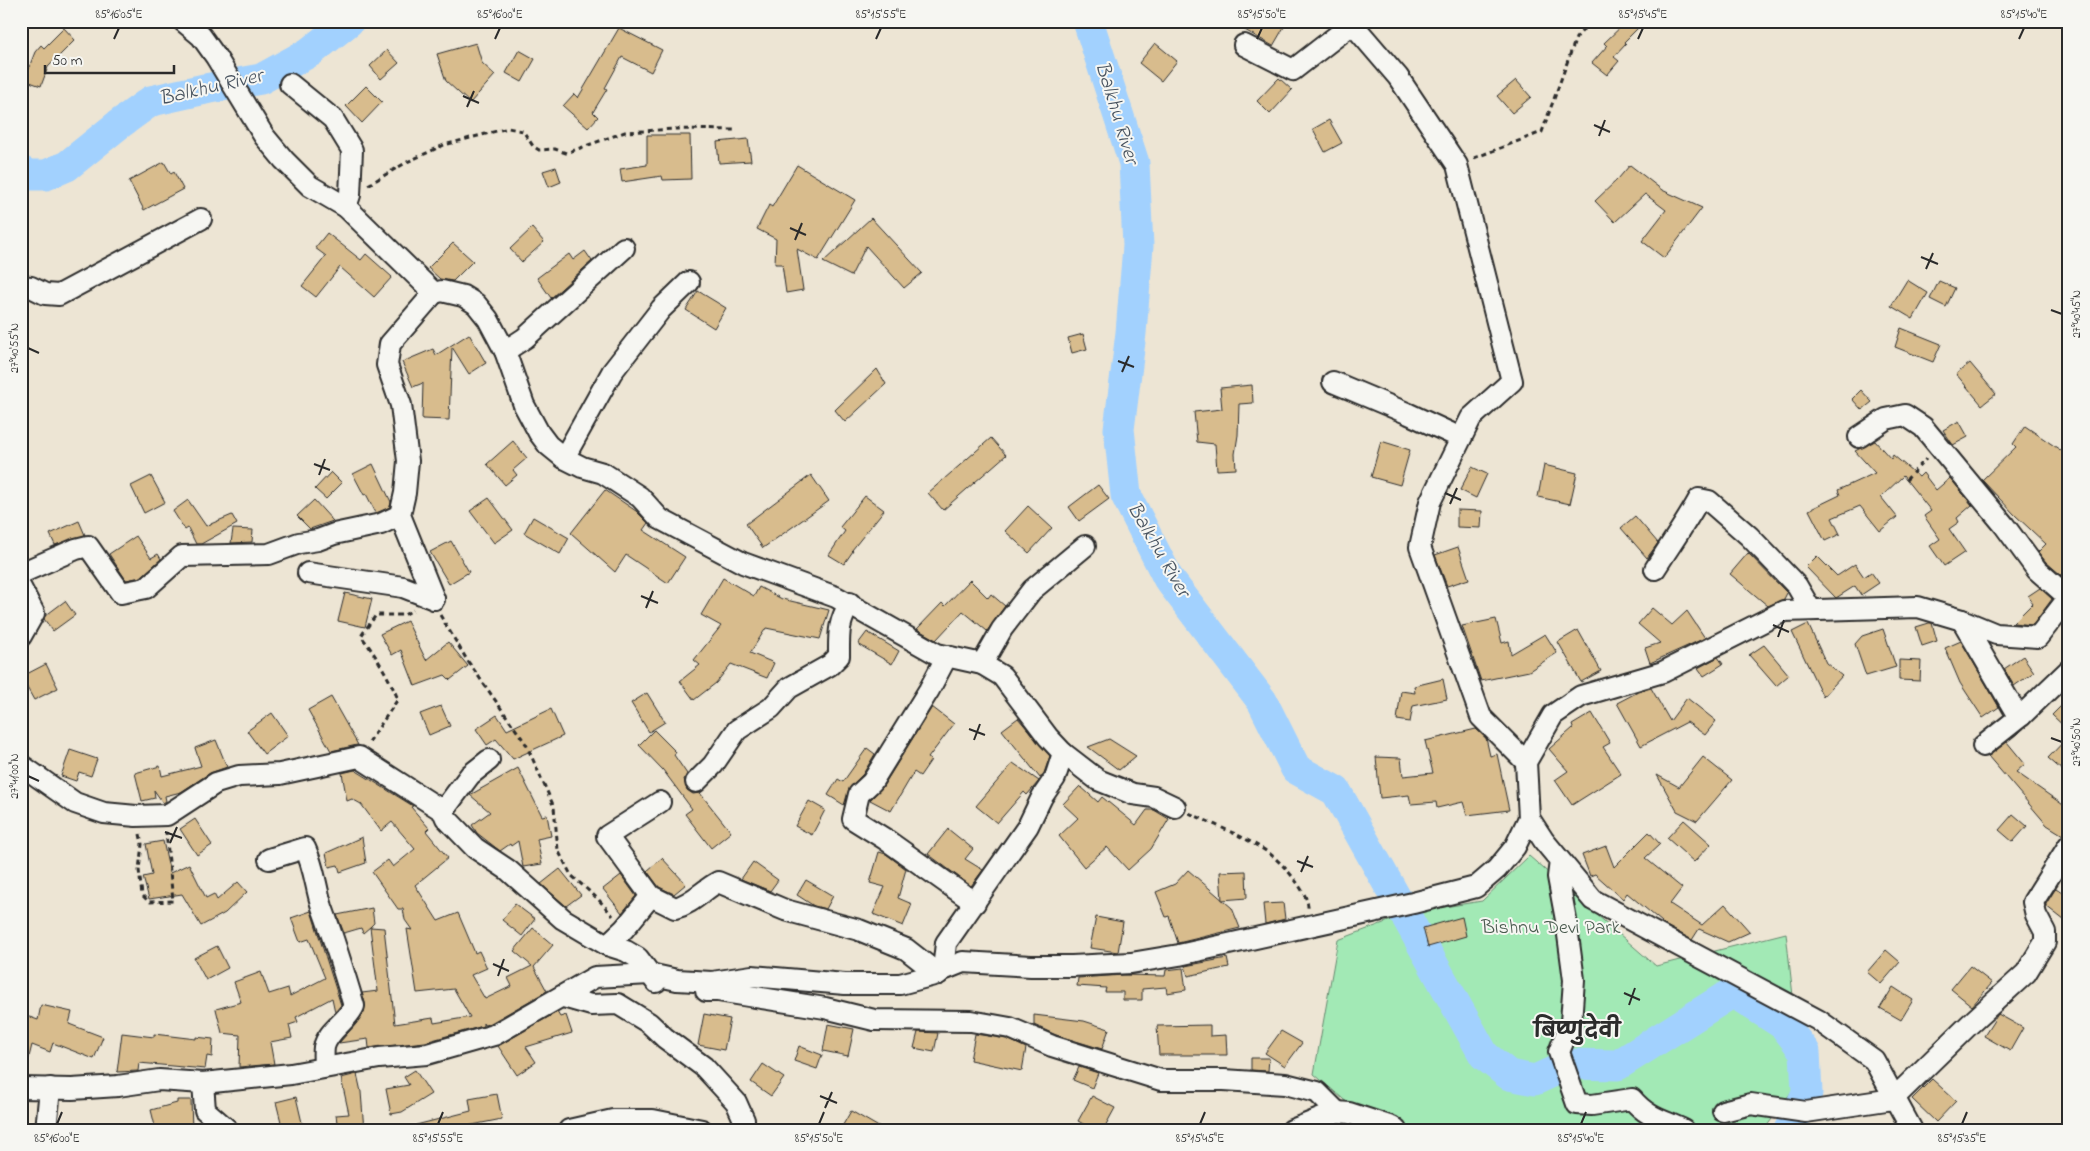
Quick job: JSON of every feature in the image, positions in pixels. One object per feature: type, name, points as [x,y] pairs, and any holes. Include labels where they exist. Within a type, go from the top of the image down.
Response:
[{"type":"street","points":[[183,21],[201,36],[264,136],[284,160],[310,186],[348,201],[434,293]]},
{"type":"street","points":[[1244,45],[1293,70],[1351,23],[1398,77],[1457,165],[1512,381],[1471,418],[1430,502],[1420,547],[1481,717],[1526,762]]},
{"type":"street","points":[[290,84],[333,120],[352,150],[348,201]]},
{"type":"street","points":[[21,286],[31,286],[45,294],[60,295],[201,219]]},
{"type":"street","points":[[505,351],[525,338],[624,248]]},
{"type":"street","points":[[564,458],[612,372],[661,309],[688,282]]},
{"type":"street","points":[[434,599],[400,515],[405,493],[408,461],[400,405],[387,365],[390,344],[434,293],[442,292],[463,296],[476,304],[488,319],[505,351],[524,405],[539,433],[548,445],[564,458],[582,467],[602,473],[640,497],[660,519],[743,563],[850,604],[937,654],[982,664],[1002,676],[1048,737],[1063,753],[1098,780],[1133,794],[1154,797],[1175,807]]},
{"type":"street","points":[[1333,382],[1461,438]]},
{"type":"street","points":[[1859,437],[1886,419],[1905,415],[1923,427],[2004,525],[2037,570],[2069,597],[2038,637],[1996,634],[1962,620],[1918,607],[1784,611],[1663,672],[1581,696],[1553,715],[1526,762],[1529,818],[1544,841],[1592,900],[1818,1020],[1874,1060],[1912,1130]]},
{"type":"street","points":[[1655,569],[1675,535],[1687,523],[1699,499],[1709,501],[1749,536],[1797,586],[1811,610]]},
{"type":"street","points":[[21,573],[76,549],[88,546],[122,593],[146,588],[182,556],[269,554],[299,543],[381,524],[400,515]]},
{"type":"street","points":[[982,664],[1002,629],[1032,590],[1085,546]]},
{"type":"street","points":[[308,573],[403,587],[434,599]]},
{"type":"street","points":[[21,588],[34,613],[21,636]]},
{"type":"street","points":[[696,782],[712,765],[737,730],[771,708],[790,688],[830,665],[839,656],[838,628],[841,618],[850,604]]},
{"type":"street","points":[[1962,620],[2015,711],[2021,716]]},
{"type":"street","points":[[947,656],[872,782],[859,794],[853,819],[892,844],[974,903]]},
{"type":"street","points":[[1983,746],[2021,716],[2069,670]]},
{"type":"street","points":[[941,972],[946,943],[1028,826],[1042,796],[1055,778],[1063,753]]},
{"type":"street","points":[[21,765],[75,803],[104,813],[167,816],[216,784],[239,776],[280,774],[359,758],[443,811],[446,818],[474,848],[508,870],[563,918],[607,945],[626,951],[638,958],[653,980],[673,990],[718,991],[825,1008],[874,1020],[971,1021],[1010,1028],[1052,1046],[1161,1080],[1224,1080],[1285,1084],[1317,1092],[1337,1112]]},
{"type":"street","points":[[443,811],[470,775],[489,760]]},
{"type":"street","points":[[660,802],[607,836],[651,896],[675,908],[684,906],[708,887],[718,882],[785,910],[859,930],[906,949],[941,972]]},
{"type":"street","points":[[21,1088],[118,1086],[159,1080],[203,1083],[291,1074],[378,1058],[427,1054],[494,1035],[562,998],[594,977],[650,974],[677,980],[712,982],[752,976],[845,984],[900,984],[941,972],[963,962],[1031,966],[1131,963],[1179,955],[1413,903],[1476,887],[1496,868],[1514,846],[1529,818]]},
{"type":"street","points":[[1723,1111],[1751,1104],[1806,1112],[1894,1099],[1970,1024],[2026,973],[2045,942],[2045,932],[2036,915],[2033,902],[2069,845]]},
{"type":"street","points":[[269,859],[305,848],[313,865],[322,905],[336,942],[354,1006],[350,1014],[329,1036],[324,1048],[324,1067]]},
{"type":"street","points":[[1560,861],[1558,877],[1574,980],[1571,1022],[1559,1052],[1577,1104],[1592,1105],[1632,1099],[1641,1110],[1661,1122],[1684,1130]]},
{"type":"street","points":[[607,945],[624,929],[651,896]]},
{"type":"street","points":[[562,998],[591,1005],[618,1004],[649,1023],[665,1038],[704,1067],[736,1102],[744,1120],[740,1130]]},
{"type":"street","points":[[203,1083],[205,1110],[228,1130]]},
{"type":"street","points":[[46,1130],[50,1088]]},
{"type":"street","points":[[1292,1130],[1337,1112],[1349,1113],[1393,1129]]},
{"type":"street","points":[[569,1130],[613,1120],[653,1120],[702,1130]]},
{"type":"path","points":[[1457,165],[1542,132],[1576,38],[1591,21]]},
{"type":"path","points":[[348,201],[407,162],[444,145],[508,128],[523,132],[539,150],[555,149],[566,153],[625,132],[676,129],[736,130]]},
{"type":"path","points":[[1906,480],[1926,458],[1940,448]]},
{"type":"path","points":[[359,758],[398,698],[390,679],[374,652],[361,636],[376,615],[404,615],[434,599],[443,620],[467,660],[526,744],[554,807],[558,850],[571,875],[598,898],[624,929]]},
{"type":"path","points":[[1175,807],[1267,851],[1300,885],[1308,901],[1312,925]]},
{"type":"path","points":[[136,816],[142,844],[139,870],[142,896],[149,902],[173,901],[164,823],[167,816]]},
{"type":"green space","name":"Bishnu Devi Park","points":[[1529,856],[1656,966],[1786,933],[1802,1077],[1764,1130],[1379,1130],[1314,1074],[1338,940],[1413,912],[1482,901]]},
{"type":"building","points":[[1229,21],[1274,21],[1284,27],[1273,46]]},
{"type":"building","points":[[1627,21],[1645,21],[1624,42],[1626,44],[1614,57],[1619,61],[1607,75],[1592,63],[1607,46],[1604,43]]},
{"type":"building","points":[[64,28],[75,40],[48,67],[41,86],[24,80],[35,52],[41,45],[44,48]]},
{"type":"building","points":[[619,28],[662,50],[651,72],[622,57],[605,88],[607,89],[593,112],[598,117],[588,128],[563,106],[574,94],[578,98]]},
{"type":"building","points":[[476,43],[482,63],[495,75],[470,103],[446,81],[437,54]]},
{"type":"building","points":[[1155,43],[1177,61],[1161,81],[1139,63]]},
{"type":"building","points":[[387,50],[399,63],[381,79],[370,66]]},
{"type":"building","points":[[519,50],[535,59],[522,82],[506,73]]},
{"type":"building","points":[[1279,78],[1292,90],[1270,114],[1257,101]]},
{"type":"building","points":[[1516,80],[1531,97],[1512,113],[1497,96]]},
{"type":"building","points":[[366,86],[382,102],[362,123],[346,106]]},
{"type":"building","points":[[1329,120],[1342,143],[1325,152],[1313,129]]},
{"type":"building","points":[[647,135],[690,135],[691,179],[663,180],[662,176],[622,182],[620,169],[647,165]]},
{"type":"building","points":[[748,139],[751,161],[719,163],[717,142]]},
{"type":"building","points":[[164,162],[171,174],[174,172],[183,189],[144,210],[129,181]]},
{"type":"building","points":[[797,165],[855,200],[818,260],[797,249],[803,290],[786,293],[782,264],[775,264],[776,239],[757,229],[769,205],[772,207]]},
{"type":"building","points":[[1630,165],[1662,190],[1702,208],[1664,258],[1642,241],[1666,210],[1645,194],[1615,222],[1595,201]]},
{"type":"building","points":[[556,167],[561,182],[549,187],[543,171]]},
{"type":"building","points":[[871,218],[922,273],[904,288],[866,246],[851,276],[823,262]]},
{"type":"building","points":[[532,228],[544,242],[522,262],[510,249]]},
{"type":"building","points":[[327,233],[361,260],[366,254],[392,277],[374,297],[340,267],[316,297],[302,286],[326,256],[315,248]]},
{"type":"building","points":[[453,243],[473,261],[453,281],[440,279],[428,268]]},
{"type":"building","points":[[585,251],[592,261],[551,298],[537,278],[569,254],[573,260]]},
{"type":"building","points":[[1907,280],[1928,293],[1913,319],[1891,306]]},
{"type":"building","points":[[1939,281],[1955,288],[1946,307],[1930,299]]},
{"type":"building","points":[[698,291],[726,308],[714,328],[686,310]]},
{"type":"building","points":[[1901,328],[1941,344],[1933,362],[1895,347]]},
{"type":"building","points":[[469,334],[486,363],[469,374],[452,347],[449,420],[422,419],[423,383],[413,387],[402,362],[433,349],[436,355]]},
{"type":"building","points":[[1083,334],[1087,349],[1072,353],[1068,338]]},
{"type":"building","points":[[1970,363],[1996,394],[1982,405],[1956,374]]},
{"type":"building","points":[[877,369],[886,384],[845,422],[835,410]]},
{"type":"building","points":[[1252,385],[1253,403],[1239,404],[1235,454],[1236,469],[1217,470],[1215,444],[1197,442],[1194,412],[1222,409],[1220,388]]},
{"type":"building","points":[[1861,390],[1872,402],[1862,410],[1852,399]]},
{"type":"building","points":[[1959,421],[1968,437],[1953,445],[1943,430]]},
{"type":"building","points":[[2025,426],[2069,456],[2069,582],[2046,562],[2038,552],[2046,544],[1982,480],[2016,447],[2013,444]]},
{"type":"building","points":[[991,438],[1006,455],[943,510],[928,493]]},
{"type":"building","points":[[513,441],[527,458],[513,470],[517,475],[505,485],[487,464]]},
{"type":"building","points":[[1381,441],[1410,450],[1400,485],[1371,477]]},
{"type":"building","points":[[1875,441],[1891,459],[1893,455],[1919,477],[1923,473],[1936,490],[1950,478],[1972,505],[1957,518],[1959,522],[1949,529],[1965,552],[1944,566],[1930,546],[1940,539],[1924,516],[1931,511],[1903,476],[1881,497],[1897,517],[1880,531],[1860,506],[1832,518],[1840,534],[1825,541],[1809,510],[1840,495],[1838,490],[1875,473],[1855,451]]},
{"type":"building","points":[[373,464],[391,502],[390,507],[376,513],[353,474]]},
{"type":"building","points":[[1544,465],[1577,473],[1570,504],[1538,497]]},
{"type":"building","points":[[1472,467],[1487,474],[1476,498],[1460,490]]},
{"type":"building","points":[[331,472],[342,483],[326,499],[315,489]]},
{"type":"building","points":[[811,475],[829,501],[763,548],[746,524]]},
{"type":"building","points":[[151,476],[165,502],[144,513],[131,486]]},
{"type":"building","points":[[1098,485],[1109,499],[1079,521],[1069,507]]},
{"type":"building","points":[[605,490],[636,511],[648,523],[643,530],[685,557],[668,583],[626,555],[615,572],[571,533]]},
{"type":"building","points":[[865,496],[884,510],[852,550],[844,564],[829,555],[845,531],[840,527]]},
{"type":"building","points":[[489,498],[513,530],[494,543],[470,511]]},
{"type":"building","points":[[188,500],[206,526],[232,515],[237,524],[201,544],[196,544],[188,528],[185,530],[173,511]]},
{"type":"building","points":[[314,500],[333,521],[310,529],[297,516]]},
{"type":"building","points":[[1028,506],[1052,528],[1029,553],[1005,531]]},
{"type":"building","points":[[1457,510],[1482,511],[1481,528],[1457,527]]},
{"type":"building","points":[[1635,516],[1658,543],[1647,558],[1621,528]]},
{"type":"building","points":[[533,517],[569,538],[560,554],[524,533]]},
{"type":"building","points":[[79,521],[85,535],[55,545],[50,534]]},
{"type":"building","points":[[233,529],[253,530],[252,542],[231,543]]},
{"type":"building","points":[[136,536],[151,558],[158,554],[161,559],[141,577],[126,580],[109,554]]},
{"type":"building","points":[[451,541],[469,572],[449,584],[430,552]]},
{"type":"building","points":[[1458,547],[1469,579],[1447,586],[1435,555]]},
{"type":"building","points":[[1748,553],[1787,593],[1784,599],[1768,606],[1730,574]]},
{"type":"building","points":[[1817,556],[1837,576],[1855,564],[1864,577],[1871,572],[1879,583],[1861,595],[1855,586],[1836,598],[1806,567]]},
{"type":"building","points":[[723,578],[754,596],[759,587],[782,599],[829,610],[820,639],[766,628],[750,653],[774,663],[767,678],[731,664],[716,683],[694,700],[680,681],[700,665],[694,660],[721,626],[701,615]]},
{"type":"building","points":[[970,580],[988,598],[991,594],[1005,606],[987,631],[963,611],[936,640],[917,629],[942,603],[945,606]]},
{"type":"building","points":[[2040,588],[2052,599],[2033,625],[2013,623],[2033,603],[2028,596]]},
{"type":"building","points":[[345,593],[372,599],[365,627],[338,621]]},
{"type":"building","points":[[65,601],[75,615],[53,631],[44,619],[45,616]]},
{"type":"building","points":[[1652,608],[1672,625],[1687,611],[1705,638],[1650,663],[1645,648],[1660,643],[1638,624]]},
{"type":"building","points":[[1496,619],[1502,643],[1509,641],[1511,654],[1545,634],[1557,653],[1529,671],[1481,681],[1462,626]]},
{"type":"building","points":[[407,621],[426,660],[448,642],[468,666],[450,680],[445,675],[415,686],[401,650],[392,655],[380,634]]},
{"type":"building","points":[[1932,623],[1937,641],[1922,646],[1916,627]]},
{"type":"building","points":[[1808,624],[1826,663],[1842,676],[1823,697],[1792,632]]},
{"type":"building","points":[[1883,629],[1896,667],[1866,676],[1855,644],[1862,636]]},
{"type":"building","points":[[1578,630],[1601,671],[1581,682],[1558,642]]},
{"type":"building","points":[[867,632],[899,651],[892,664],[858,644]]},
{"type":"building","points":[[1961,641],[1999,707],[1983,718],[1960,683],[1945,648]]},
{"type":"building","points":[[1764,645],[1789,675],[1776,686],[1749,655]]},
{"type":"building","points":[[2023,656],[2034,672],[2014,686],[2004,669]]},
{"type":"building","points":[[1718,657],[1723,664],[1704,676],[1698,668]]},
{"type":"building","points":[[1899,660],[1921,661],[1920,681],[1899,680]]},
{"type":"building","points":[[46,664],[58,688],[34,700],[21,677]]},
{"type":"building","points":[[1443,679],[1447,699],[1413,706],[1410,722],[1397,720],[1401,691],[1415,693],[1414,686]]},
{"type":"building","points":[[1651,688],[1670,721],[1687,698],[1716,721],[1705,735],[1687,722],[1641,746],[1617,703],[1638,692]]},
{"type":"building","points":[[647,693],[665,722],[649,732],[631,703]]},
{"type":"building","points":[[331,697],[358,745],[331,751],[308,710]]},
{"type":"building","points":[[2069,698],[2069,731],[2052,715]]},
{"type":"building","points":[[441,706],[450,726],[429,735],[420,714]]},
{"type":"building","points":[[932,707],[954,724],[928,758],[931,760],[920,776],[914,772],[891,811],[870,800],[882,788]]},
{"type":"building","points":[[551,709],[563,736],[513,759],[496,739],[487,745],[476,729],[497,715],[507,730]]},
{"type":"building","points":[[272,713],[288,736],[264,754],[247,731]]},
{"type":"building","points":[[1592,713],[1610,743],[1603,747],[1621,774],[1572,805],[1555,780],[1568,771],[1549,749],[1573,728],[1572,725]]},
{"type":"building","points":[[1018,718],[1050,756],[1044,773],[1040,778],[1002,730]]},
{"type":"building","points":[[1476,729],[1486,738],[1490,756],[1497,754],[1509,810],[1467,815],[1463,802],[1437,808],[1436,802],[1411,804],[1409,795],[1380,798],[1376,757],[1401,758],[1403,776],[1433,773],[1425,741]]},
{"type":"building","points":[[654,730],[676,752],[674,755],[687,774],[684,779],[687,790],[693,794],[700,793],[731,832],[711,848],[685,814],[692,809],[663,770],[639,745]]},
{"type":"building","points":[[2069,736],[2069,776],[2048,758]]},
{"type":"building","points":[[1109,739],[1136,756],[1119,770],[1088,747]]},
{"type":"building","points":[[216,740],[227,767],[210,773],[181,792],[165,796],[166,801],[163,803],[154,790],[155,798],[142,801],[135,773],[160,766],[162,776],[201,766],[195,748]]},
{"type":"building","points":[[2007,742],[2025,764],[2016,772],[2069,809],[2069,833],[2063,835],[2047,825],[1988,756]]},
{"type":"building","points":[[867,748],[875,754],[863,774],[851,786],[844,805],[828,795],[838,779],[843,782]]},
{"type":"building","points":[[70,750],[97,759],[91,776],[79,772],[76,781],[61,776]]},
{"type":"building","points":[[1703,757],[1732,780],[1697,821],[1677,811],[1657,775],[1679,787]]},
{"type":"building","points":[[1013,763],[1039,781],[1027,795],[1024,792],[997,823],[976,806]]},
{"type":"building","points":[[518,768],[542,816],[547,815],[551,836],[537,839],[542,864],[523,867],[518,841],[500,851],[477,833],[472,825],[490,812],[470,795]]},
{"type":"building","points":[[355,770],[413,806],[411,807],[429,828],[426,831],[448,858],[415,885],[438,921],[458,913],[475,953],[479,951],[487,968],[471,975],[485,999],[512,986],[508,978],[532,966],[514,951],[533,928],[553,945],[534,967],[547,991],[489,1024],[484,1025],[483,1023],[483,1026],[425,1042],[369,1048],[368,1039],[339,1043],[364,1012],[365,1003],[362,993],[378,991],[370,927],[384,928],[395,1024],[433,1018],[434,1023],[470,1017],[454,989],[417,993],[407,929],[412,930],[405,920],[403,909],[398,909],[372,872],[388,860],[393,867],[415,849],[392,822],[381,831],[361,804],[352,799],[347,801],[342,773]]},
{"type":"building","points":[[1080,786],[1098,802],[1102,797],[1136,825],[1147,810],[1154,810],[1169,819],[1151,849],[1128,870],[1107,847],[1084,867],[1059,836],[1078,818],[1063,804]]},
{"type":"building","points":[[809,801],[825,810],[812,835],[795,826]]},
{"type":"building","points":[[2013,814],[2027,826],[2013,842],[1999,830]]},
{"type":"building","points":[[195,819],[212,845],[197,855],[180,829]]},
{"type":"building","points":[[1684,820],[1711,844],[1694,862],[1667,838]]},
{"type":"building","points":[[948,829],[973,849],[965,859],[983,870],[971,886],[928,854]]},
{"type":"building","points":[[1649,832],[1660,844],[1645,858],[1682,888],[1670,904],[1702,925],[1725,904],[1750,932],[1728,942],[1699,929],[1692,940],[1661,923],[1627,893],[1623,899],[1595,874],[1590,876],[1582,855],[1606,846],[1614,867]]},
{"type":"building","points":[[362,837],[366,863],[340,872],[338,865],[329,867],[326,853]]},
{"type":"building","points":[[163,841],[170,873],[189,864],[206,898],[214,894],[217,900],[238,882],[247,892],[225,913],[201,926],[182,894],[149,899],[143,877],[152,875],[146,844]]},
{"type":"building","points":[[879,852],[886,854],[906,869],[898,898],[912,904],[903,926],[873,914],[885,887],[870,883]]},
{"type":"building","points":[[662,858],[686,884],[674,894],[659,887],[647,871]]},
{"type":"building","points":[[753,862],[778,880],[770,891],[741,879]]},
{"type":"building","points":[[560,869],[581,895],[566,906],[541,884]]},
{"type":"building","points":[[1188,870],[1232,908],[1240,928],[1178,943],[1169,916],[1166,917],[1156,892],[1175,884]]},
{"type":"building","points":[[1246,871],[1247,898],[1222,900],[1220,872]]},
{"type":"building","points":[[621,875],[636,896],[622,913],[603,889]]},
{"type":"building","points":[[806,880],[833,896],[826,909],[814,906],[797,895]]},
{"type":"building","points":[[2056,888],[2069,897],[2069,924],[2046,906]]},
{"type":"building","points":[[1283,903],[1285,919],[1265,924],[1263,904]]},
{"type":"building","points":[[515,904],[535,919],[522,936],[502,920]]},
{"type":"building","points":[[372,908],[374,923],[363,933],[361,928],[344,933],[337,915]]},
{"type":"building","points":[[311,911],[341,1005],[335,1012],[332,998],[296,1017],[298,1022],[289,1025],[292,1038],[270,1042],[274,1064],[239,1067],[240,1035],[222,1033],[216,1009],[241,1002],[234,982],[261,972],[269,994],[288,988],[290,996],[325,978],[309,939],[300,942],[291,918]]},
{"type":"building","points":[[1096,917],[1123,922],[1118,952],[1090,948]]},
{"type":"building","points":[[1462,917],[1466,936],[1428,947],[1423,928]]},
{"type":"building","points":[[217,946],[228,968],[206,980],[194,958]]},
{"type":"building","points":[[1886,950],[1900,962],[1881,984],[1867,972]]},
{"type":"building","points":[[1227,958],[1229,967],[1188,976],[1185,966]]},
{"type":"building","points":[[1970,966],[1992,983],[1972,1006],[1951,989]]},
{"type":"building","points":[[1183,968],[1186,990],[1167,993],[1166,987],[1142,989],[1142,1000],[1123,1000],[1123,992],[1105,992],[1106,988],[1077,986],[1078,978],[1124,975],[1165,976],[1166,970]]},
{"type":"building","points":[[1893,987],[1913,1000],[1901,1020],[1880,1008]]},
{"type":"building","points":[[41,1005],[72,1012],[69,1024],[103,1037],[94,1059],[53,1043],[50,1052],[32,1045],[26,1069],[21,1068],[21,1014],[38,1020]]},
{"type":"building","points":[[557,1012],[560,1017],[566,1015],[572,1033],[526,1047],[536,1062],[517,1075],[498,1046]]},
{"type":"building","points":[[704,1014],[730,1019],[724,1050],[698,1045]]},
{"type":"building","points":[[1998,1014],[2023,1028],[2010,1051],[1984,1036]]},
{"type":"building","points":[[1034,1015],[1084,1021],[1109,1029],[1102,1049],[1056,1035],[1034,1025]]},
{"type":"building","points":[[828,1024],[854,1029],[848,1056],[823,1051]]},
{"type":"building","points":[[1210,1025],[1210,1036],[1226,1035],[1227,1055],[1159,1055],[1157,1026]]},
{"type":"building","points":[[1281,1031],[1302,1043],[1285,1066],[1265,1053]]},
{"type":"building","points":[[918,1032],[938,1033],[934,1052],[914,1048]]},
{"type":"building","points":[[122,1033],[154,1037],[154,1034],[213,1039],[212,1057],[207,1056],[205,1069],[139,1063],[138,1071],[117,1072]]},
{"type":"building","points":[[975,1034],[1007,1039],[1026,1048],[1022,1071],[970,1060]]},
{"type":"building","points":[[799,1046],[822,1055],[817,1069],[794,1061]]},
{"type":"building","points":[[1251,1058],[1269,1058],[1268,1071],[1251,1070]]},
{"type":"building","points":[[763,1064],[784,1078],[771,1096],[751,1082]]},
{"type":"building","points":[[1079,1067],[1098,1073],[1092,1088],[1073,1080]]},
{"type":"building","points":[[415,1070],[431,1094],[402,1112],[391,1114],[386,1089],[409,1085],[404,1077]]},
{"type":"building","points":[[357,1074],[361,1092],[364,1130],[338,1130],[336,1115],[349,1114],[341,1078]]},
{"type":"building","points":[[1932,1079],[1956,1101],[1936,1122],[1912,1099]]},
{"type":"building","points":[[497,1094],[502,1119],[457,1128],[458,1130],[417,1130],[416,1125],[471,1111],[469,1099]]},
{"type":"building","points":[[1092,1096],[1115,1108],[1103,1130],[1094,1130],[1078,1121]]},
{"type":"building","points":[[296,1097],[303,1127],[283,1130],[276,1102]]},
{"type":"building","points":[[177,1100],[191,1100],[192,1130],[156,1130],[151,1110],[177,1103]]},
{"type":"building","points":[[851,1111],[884,1130],[840,1130]]},
{"type":"waterway","name":"Balkhu River","points":[[21,171],[29,175],[46,175],[67,166],[151,101],[261,79],[310,52],[349,21]]},
{"type":"waterway","name":"Balkhu River","points":[[1088,21],[1134,163],[1138,246],[1131,333],[1119,429],[1126,495],[1168,578],[1262,701],[1296,769],[1336,791],[1484,1055],[1509,1075],[1535,1080],[1570,1064],[1618,1065],[1733,992],[1784,1025],[1805,1052],[1807,1093],[1789,1130]]},
{"type":"district","name":"बिष्णुदेवी","points":[[1577,1032]]}]
